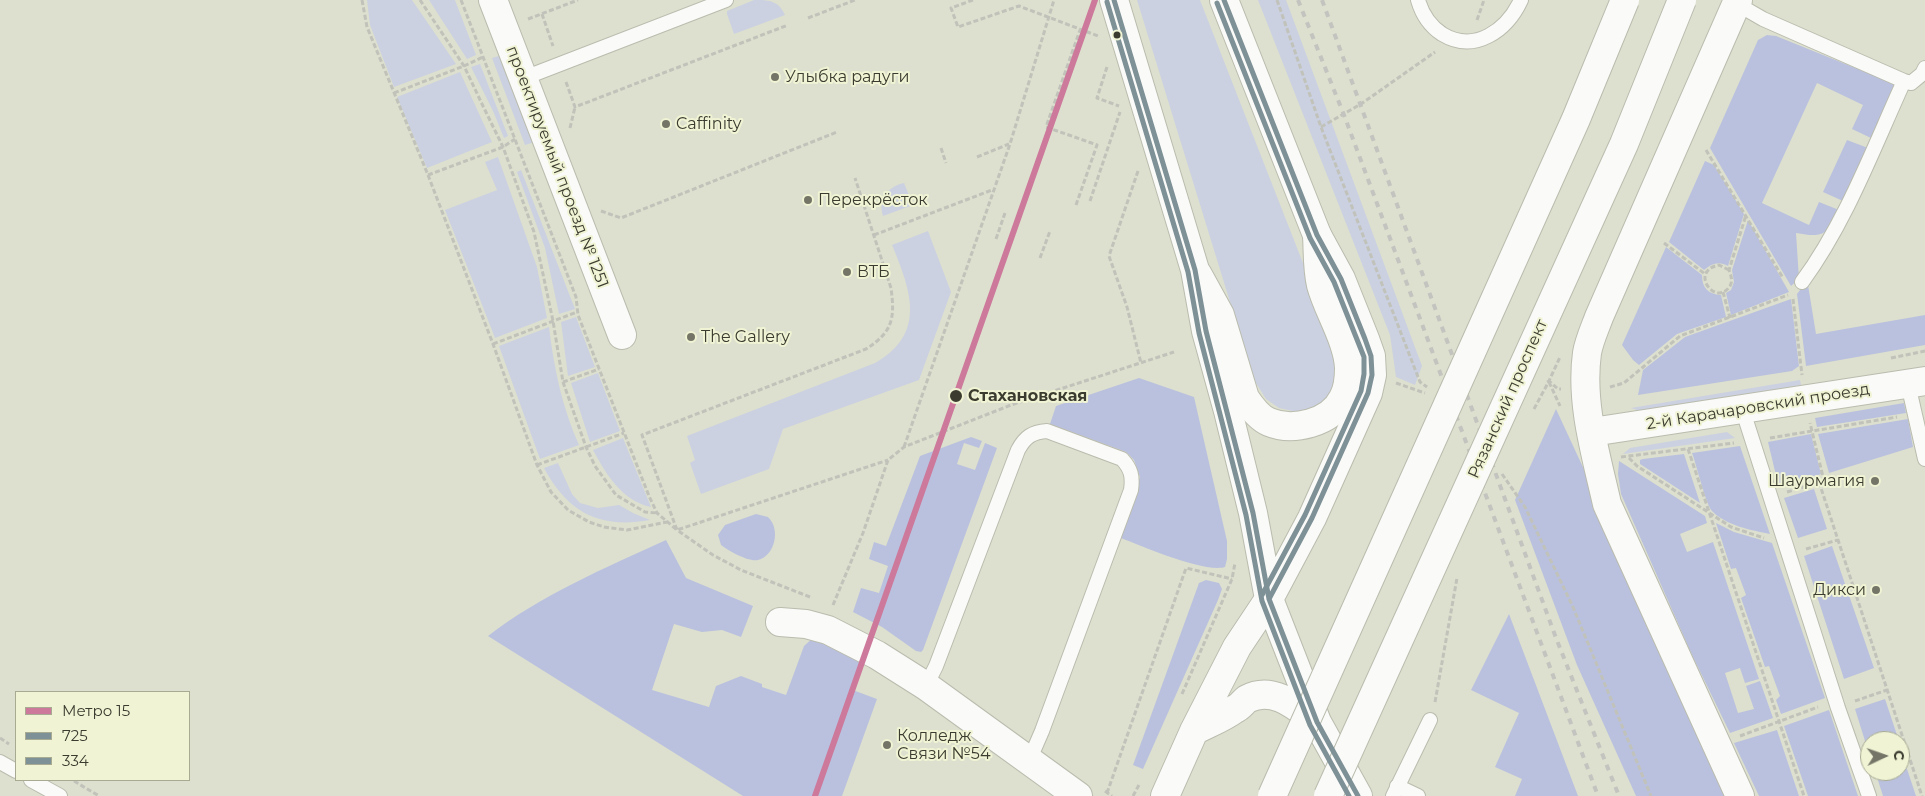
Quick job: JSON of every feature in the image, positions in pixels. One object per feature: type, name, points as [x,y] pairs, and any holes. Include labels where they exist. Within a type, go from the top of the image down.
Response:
[{"type":"main road","name":"проектируемый проезд № 1251","points":[[493,0],[622,335]]},
{"type":"main road","points":[[1114,0],[1195,270],[1206,331],[1253,513],[1269,599],[1317,722],[1358,796]]},
{"type":"main road","points":[[1164,796],[1194,731],[1237,647],[1269,599],[1312,518],[1365,400],[1372,375],[1370,356],[1341,279],[1317,235],[1224,0]]},
{"type":"main road","points":[[1272,796],[1576,120],[1625,0]]},
{"type":"main road","name":"Рязанский проспект","points":[[1328,796],[1624,144],[1682,0]]},
{"type":"main road","points":[[1737,2],[1599,317],[1587,352],[1585,391],[1607,504],[1740,796]]},
{"type":"main road","points":[[1195,270],[1220,315],[1245,398],[1268,422],[1288,426],[1311,423],[1323,418],[1343,400],[1347,388],[1349,368],[1348,356],[1321,284],[1317,235]]},
{"type":"main road","name":"2-й Карачаровский проезд","points":[[1592,432],[1917,383]]},
{"type":"main road","points":[[780,622],[806,624],[828,630],[877,655],[926,686],[1078,796]]},
{"type":"main road","points":[[1194,731],[1237,709],[1246,700],[1268,695],[1287,700],[1317,722]]},
{"type":"lane","points":[[524,78],[726,0]]},
{"type":"lane","points":[[1418,0],[1421,11],[1434,29],[1452,40],[1474,42],[1496,32],[1514,13],[1521,0]]},
{"type":"lane","points":[[1737,2],[1763,19],[1904,81],[1911,83],[1922,74],[1925,68]]},
{"type":"lane","points":[[1802,282],[1824,249],[1845,210],[1904,81]]},
{"type":"lane","points":[[1917,383],[1925,459]]},
{"type":"lane","points":[[1742,408],[1838,708],[1869,796]]},
{"type":"lane","points":[[926,686],[936,666],[1018,450],[1025,437],[1037,432],[1047,431],[1122,459],[1129,467],[1132,477],[1131,490],[1042,731],[1029,760]]},
{"type":"lane","points":[[1418,796],[1395,791],[1430,720]]},
{"type":"lane","points":[[0,762],[15,770]]},
{"type":"lane","points":[[33,781],[60,796]]},
{"type":"path","points":[[362,0],[367,27],[428,175],[537,465],[551,492],[568,510],[589,522],[604,527],[627,530],[667,522]]},
{"type":"path","points":[[420,0],[464,66],[503,147],[534,232],[553,321],[563,382],[586,447],[595,466],[616,495],[645,512],[657,513]]},
{"type":"path","points":[[461,0],[576,297],[577,312],[657,513],[677,530],[713,555],[741,570],[814,598]]},
{"type":"path","points":[[521,22],[578,0]]},
{"type":"path","points":[[808,18],[856,0]]},
{"type":"path","points":[[973,0],[951,8],[958,27],[1019,6],[1106,39]]},
{"type":"path","points":[[904,447],[1010,144],[1054,0]]},
{"type":"path","points":[[1277,0],[1321,127],[1420,382],[1428,387]]},
{"type":"path","points":[[542,14],[556,53]]},
{"type":"path","points":[[565,82],[575,106],[788,25]]},
{"type":"path","points":[[1076,205],[1097,145],[1046,127],[1080,30]]},
{"type":"path","points":[[1321,127],[1360,104],[1452,40]]},
{"type":"path","points":[[394,93],[483,57]]},
{"type":"path","points":[[1090,201],[1122,106],[1097,98],[1104,77]]},
{"type":"path","points":[[595,209],[620,218],[838,132]]},
{"type":"path","points":[[428,175],[503,147],[515,139]]},
{"type":"path","points":[[977,157],[1010,144]]},
{"type":"path","points":[[941,148],[946,163]]},
{"type":"path","points":[[1706,150],[1788,286]]},
{"type":"path","points":[[1139,171],[1109,256],[1127,307],[1141,363]]},
{"type":"path","points":[[677,530],[642,435],[866,348],[884,336],[889,328],[893,302],[891,288],[855,178]]},
{"type":"path","points":[[874,235],[993,190]]},
{"type":"path","points":[[996,239],[1005,213]]},
{"type":"path","points":[[1729,270],[1725,267],[1713,266],[1706,274],[1705,280],[1711,291],[1724,292],[1731,282],[1729,270],[1746,215]]},
{"type":"path","points":[[1040,258],[1050,231]]},
{"type":"path","points":[[1664,243],[1706,274]]},
{"type":"path","points":[[1724,292],[1730,318]]},
{"type":"path","points":[[1531,414],[1549,382],[1558,389],[1585,391],[1624,383],[1680,336],[1792,294],[1802,375]]},
{"type":"path","points":[[493,344],[577,312]]},
{"type":"path","points":[[677,530],[888,460],[904,447],[1011,405],[1174,352]]},
{"type":"path","points":[[563,382],[599,369]]},
{"type":"path","points":[[1769,496],[1824,481],[1809,419]]},
{"type":"path","points":[[537,465],[624,433]]},
{"type":"path","points":[[1688,449],[1708,514],[1804,796]]},
{"type":"path","points":[[1629,457],[1637,466],[1708,514],[1731,527],[1801,551],[1838,540]]},
{"type":"path","points":[[840,611],[832,606],[863,532],[888,460]]},
{"type":"path","points":[[1497,480],[1500,472],[1525,507],[1573,607],[1651,796]]},
{"type":"path","points":[[1819,482],[1922,796]]},
{"type":"path","points":[[1178,703],[1232,579],[1235,558]]},
{"type":"path","points":[[1106,792],[1186,568],[1232,579]]},
{"type":"path","points":[[1430,720],[1438,690],[1457,574]]},
{"type":"path","points":[[1717,745],[1827,704],[1838,708],[1887,690]]},
{"type":"path","points":[[1133,796],[1143,778]]},
{"type":"path","points":[[73,781],[99,796]]},
{"type":"shaded area","points":[[367,0],[412,0],[456,64],[394,87],[370,25]]},
{"type":"shaded area","points":[[429,0],[455,0],[476,55],[467,59]]},
{"type":"shaded area","points":[[754,0],[772,2],[779,6],[785,15],[734,34],[727,11]]},
{"type":"shaded area","points":[[1137,0],[1200,0],[1330,332],[1341,372],[1330,398],[1313,409],[1297,412],[1279,408],[1266,399],[1254,380]]},
{"type":"shaded area","points":[[1258,0],[1286,0],[1422,366],[1415,385],[1396,377],[1390,335]]},
{"type":"shaded area","points":[[1767,35],[1776,36],[1895,84],[1871,138],[1852,129],[1863,105],[1817,83],[1762,203],[1809,225],[1819,202],[1839,210],[1828,230],[1823,233],[1813,235],[1796,233],[1799,279],[1791,286],[1710,148],[1758,40]]},
{"type":"shaded area","points":[[502,55],[535,142],[525,145],[492,58]]},
{"type":"shaded area","points":[[480,64],[508,136],[504,138],[471,67]]},
{"type":"shaded area","points":[[460,72],[492,142],[427,168],[397,97]]},
{"type":"shaded area","points":[[1847,140],[1868,148],[1843,201],[1823,192]]},
{"type":"shaded area","points":[[498,157],[537,267],[547,318],[495,338],[445,210],[497,190],[485,162]]},
{"type":"shaded area","points":[[1705,161],[1714,165],[1744,214],[1728,266],[1716,264],[1704,270],[1669,242]]},
{"type":"shaded area","points":[[521,170],[575,309],[559,314],[545,248],[517,172]]},
{"type":"shaded area","points":[[904,183],[913,205],[883,216],[882,204],[885,195],[893,187]]},
{"type":"shaded area","points":[[1748,220],[1789,292],[1731,315],[1726,293],[1731,290],[1734,282],[1732,270]]},
{"type":"shaded area","points":[[928,231],[951,292],[919,380],[783,429],[769,469],[701,494],[690,463],[695,460],[687,436],[875,363],[892,351],[903,338],[908,324],[910,309],[909,294],[892,245]]},
{"type":"shaded area","points":[[1666,247],[1702,275],[1703,283],[1709,292],[1721,295],[1726,317],[1677,334],[1639,365],[1622,345]]},
{"type":"shaded area","points":[[1808,285],[1816,334],[1925,315],[1925,345],[1806,366],[1797,294],[1803,286]]},
{"type":"shaded area","points":[[1791,299],[1799,366],[1792,371],[1638,395],[1643,370],[1685,337]]},
{"type":"shaded area","points":[[576,317],[595,367],[568,376],[561,322]]},
{"type":"shaded area","points":[[549,327],[560,387],[579,445],[540,459],[499,346]]},
{"type":"shaded area","points":[[598,373],[620,431],[590,442],[571,383]]},
{"type":"shaded area","points":[[1139,378],[1194,397],[1227,541],[1225,567],[1215,568],[1189,563],[1121,538],[1140,477],[1134,460],[1126,452],[1050,424],[1056,406]]},
{"type":"shaded area","points":[[1800,380],[1801,385],[1651,411],[1640,411],[1631,408]]},
{"type":"shaded area","points":[[1904,403],[1906,413],[1817,427],[1815,418]]},
{"type":"shaded area","points":[[1556,409],[1730,796],[1636,796],[1577,665],[1515,500]]},
{"type":"shaded area","points":[[1908,419],[1913,447],[1829,473],[1818,434]]},
{"type":"shaded area","points":[[1727,432],[1735,438],[1623,454],[1630,448]]},
{"type":"shaded area","points":[[1811,434],[1821,474],[1779,488],[1768,442]]},
{"type":"shaded area","points":[[971,437],[982,441],[979,448],[964,443],[957,464],[975,470],[985,443],[997,448],[923,650],[921,652],[916,651],[882,627],[853,612],[861,588],[879,593],[888,566],[869,559],[874,542],[886,546],[920,456]]},
{"type":"shaded area","points":[[623,438],[651,507],[641,504],[623,493],[609,477],[593,450]]},
{"type":"shaded area","points":[[1740,446],[1770,534],[1740,527],[1718,516],[1712,511],[1704,493],[1692,453]]},
{"type":"shaded area","points":[[1684,454],[1700,503],[1640,464],[1640,460],[1643,459]]},
{"type":"shaded area","points":[[1619,461],[1705,516],[1707,523],[1680,534],[1687,552],[1713,542],[1759,679],[1745,683],[1740,668],[1725,673],[1738,713],[1754,709],[1746,686],[1760,681],[1773,718],[1730,733],[1692,655],[1621,494],[1618,474]]},
{"type":"shaded area","points":[[558,463],[572,494],[580,503],[598,508],[619,505],[650,520],[616,522],[587,514],[575,507],[553,484],[544,468]]},
{"type":"shaded area","points":[[1814,489],[1827,529],[1798,538],[1784,498]]},
{"type":"shaded area","points":[[756,514],[768,517],[774,528],[774,542],[769,553],[758,560],[754,560],[744,558],[721,545],[718,535],[725,525]]},
{"type":"shaded area","points":[[1716,523],[1734,532],[1772,543],[1825,698],[1781,714],[1776,700],[1780,696],[1769,666],[1765,667],[1741,598],[1746,595],[1736,568],[1731,569]]},
{"type":"shaded area","points":[[666,540],[686,578],[753,606],[741,637],[722,630],[702,632],[674,624],[652,690],[709,707],[716,686],[741,676],[762,684],[762,687],[786,695],[804,646],[815,636],[863,655],[850,689],[877,699],[842,796],[743,796],[488,636],[508,621],[552,595]]},
{"type":"shaded area","points":[[1832,546],[1874,668],[1844,679],[1804,556]]},
{"type":"shaded area","points":[[1206,580],[1219,583],[1222,589],[1143,769],[1133,765],[1199,583]]},
{"type":"shaded area","points":[[1509,614],[1578,796],[1515,796],[1522,779],[1495,767],[1519,713],[1471,690]]},
{"type":"shaded area","points":[[1885,699],[1896,731],[1862,731],[1855,709]]},
{"type":"shaded area","points":[[1829,710],[1858,796],[1808,796],[1784,726]]},
{"type":"shaded area","points":[[1777,730],[1799,796],[1759,796],[1734,743]]},
{"type":"shaded area","points":[[1910,778],[1916,796],[1883,796],[1878,781],[1910,781]]},
{"type":"railway","points":[[1298,0],[1344,115],[1598,796]]},
{"type":"railway","points":[[1322,0],[1556,638],[1619,796]]},
{"type":"metro line","name":"15","points":[[815,796],[1095,0]]},
{"type":"transit line","name":"725","points":[[1114,0],[1195,270],[1206,331],[1253,513],[1269,599],[1317,722],[1358,796]]},
{"type":"transit line","name":"725","points":[[1224,0],[1317,235],[1341,279],[1371,356],[1372,375],[1368,393],[1312,518],[1269,599]]},
{"type":"transit line","name":"334","points":[[1107,2],[1188,272],[1199,333],[1246,515],[1262,601],[1310,725],[1349,796]]},
{"type":"transit line","name":"334","points":[[1217,3],[1310,238],[1334,282],[1364,357],[1361,391],[1305,515],[1262,595]]},
{"type":"place","name":"Улыбка радуги","points":[[775,77]]},
{"type":"place","name":"Caffinity","points":[[666,124]]},
{"type":"place","name":"Перекрёсток","points":[[808,200]]},
{"type":"place","name":"ВТБ","points":[[847,272]]},
{"type":"place","name":"The Gallery","points":[[691,337]]},
{"type":"place","name":"Стахановская","points":[[956,396]]},
{"type":"place","name":"Шаурмагия","points":[[1875,481]]},
{"type":"place","name":"Дикси","points":[[1876,590]]},
{"type":"place","name":"Колледж Связи №54","points":[[887,745]]}]
